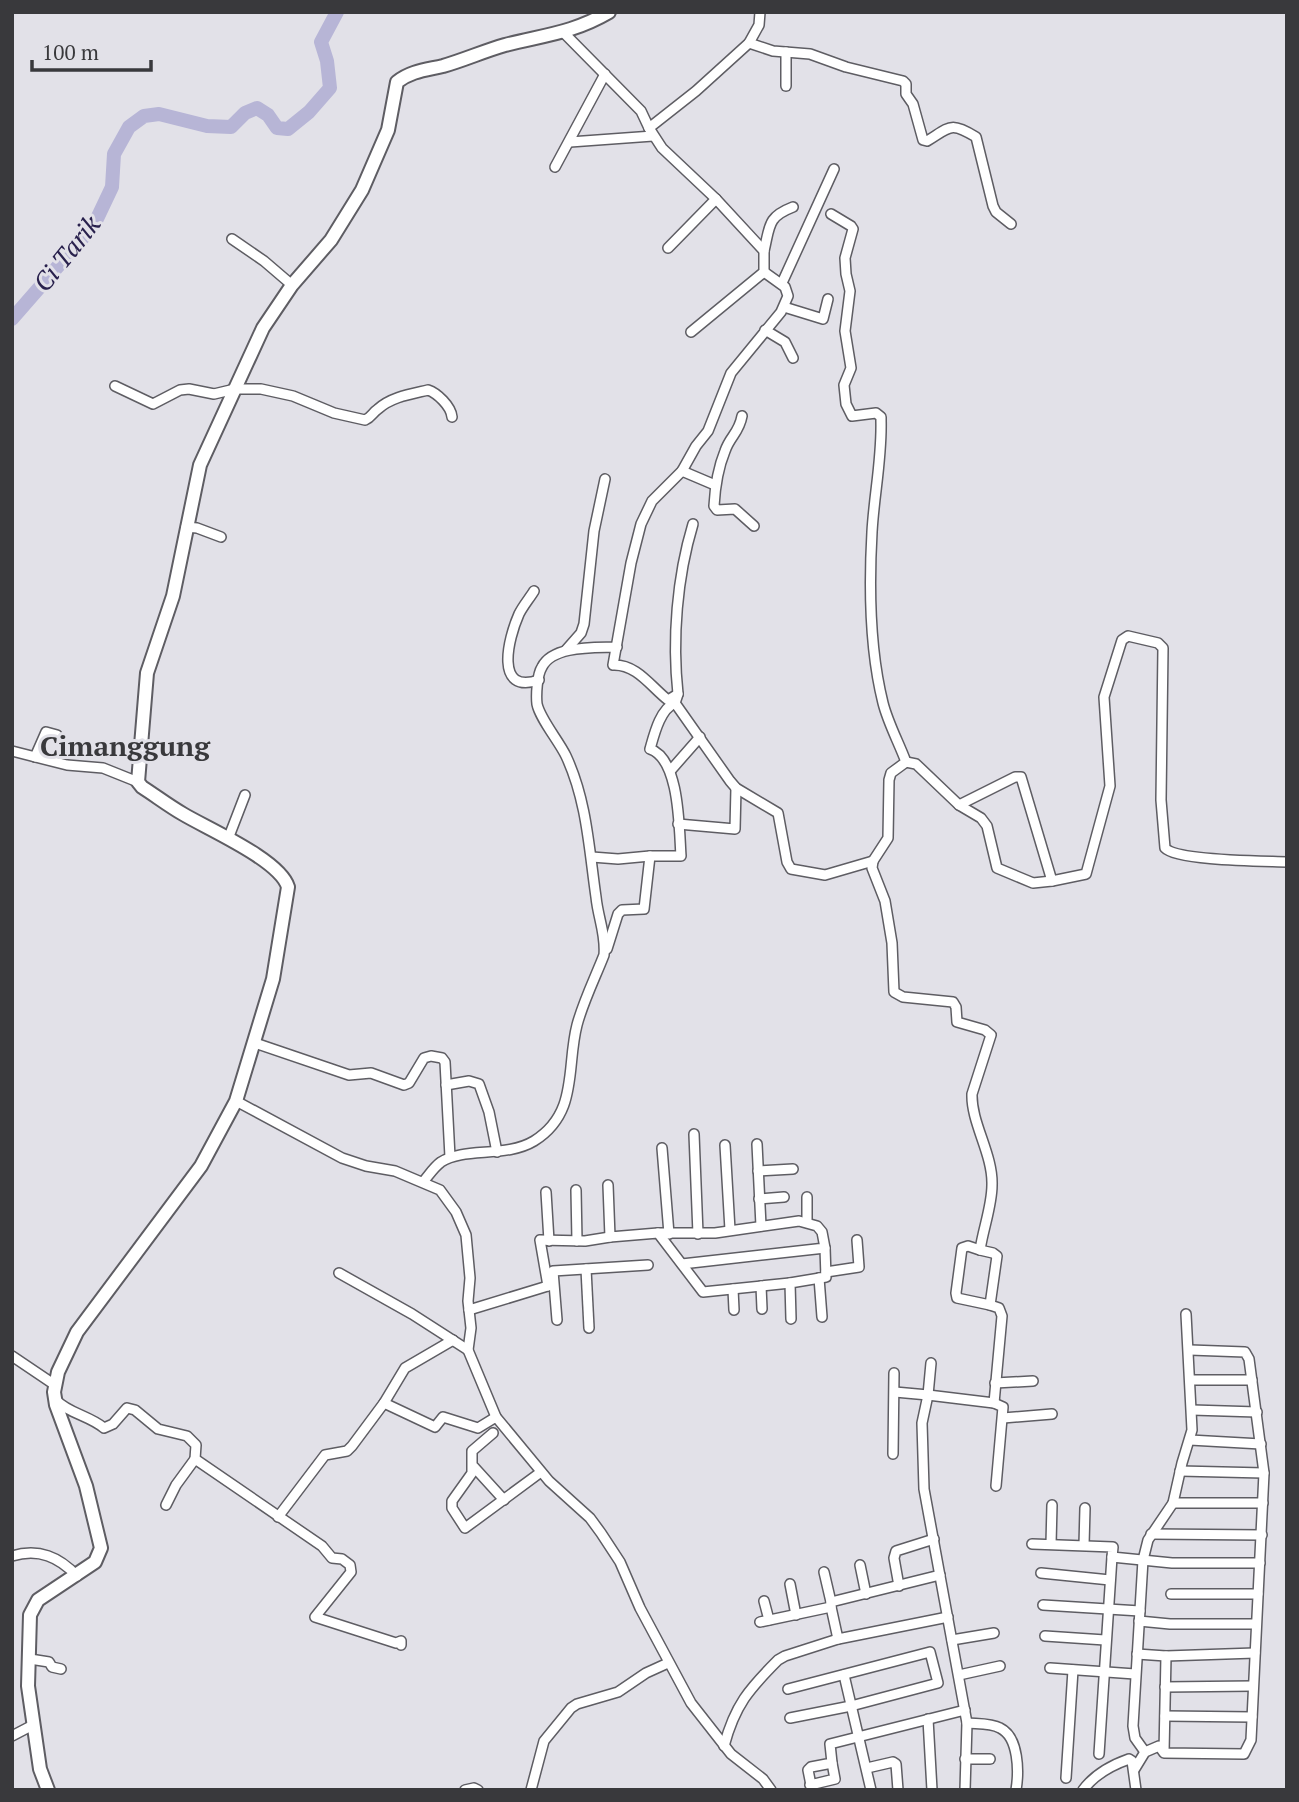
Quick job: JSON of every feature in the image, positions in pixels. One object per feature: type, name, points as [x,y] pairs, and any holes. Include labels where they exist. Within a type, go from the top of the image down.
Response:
[{"type":"street","points":[[138,782],[146,678],[173,596],[200,465],[263,328],[292,285],[331,240],[362,190],[388,130],[397,82],[412,73],[499,47],[564,33],[591,23],[609,12]]},
{"type":"street","points":[[572,137],[651,132],[749,43],[759,24],[760,12]]},
{"type":"street","points":[[564,33],[641,110],[662,148],[716,199],[764,251]]},
{"type":"street","points":[[749,43],[760,48],[806,53],[846,67],[903,81],[923,140],[927,141],[941,130],[956,127],[976,137],[993,206],[996,212],[1011,224]]},
{"type":"street","points":[[786,52],[786,86]]},
{"type":"street","points":[[555,167],[606,74]]},
{"type":"street","points":[[782,283],[834,169]]},
{"type":"street","points":[[668,248],[716,199]]},
{"type":"street","points":[[764,272],[764,251],[771,220],[775,215],[793,207]]},
{"type":"street","points":[[831,214],[853,229],[845,258],[850,291],[845,331],[851,368],[844,385],[846,404],[852,416],[876,413],[881,417],[881,462],[874,499],[871,559],[875,651],[883,704],[906,762]]},
{"type":"street","points":[[232,239],[292,285]]},
{"type":"street","points":[[676,699],[668,700],[641,674],[621,664],[613,665],[631,563],[641,524],[652,501],[682,471],[708,431],[731,373],[784,307],[788,296],[782,283],[764,272]]},
{"type":"street","points":[[691,332],[764,272]]},
{"type":"street","points":[[784,307],[823,319],[828,299]]},
{"type":"street","points":[[765,330],[785,342],[793,358]]},
{"type":"street","points":[[115,386],[153,404],[180,390],[214,394],[235,389],[261,390],[293,396],[334,412],[365,420],[370,419],[377,409],[391,401],[428,390],[435,393],[452,411],[452,417]]},
{"type":"street","points":[[742,416],[739,430],[725,450],[715,485],[714,508],[735,509],[754,526]]},
{"type":"street","points":[[682,471],[715,485]]},
{"type":"street","points":[[604,955],[604,930],[596,899],[584,809],[565,754],[537,705],[542,665],[566,650],[581,633],[584,624],[594,531],[606,479]]},
{"type":"street","points":[[693,524],[687,543],[676,625],[676,699],[736,788],[778,813],[786,862],[795,871],[825,875],[873,861]]},
{"type":"street","points":[[186,527],[221,537]]},
{"type":"street","points":[[534,591],[517,619],[508,668],[511,679],[515,681],[528,684],[539,680]]},
{"type":"street","points":[[980,1250],[992,1185],[972,1094],[991,1035],[985,1030],[957,1022],[953,1002],[903,997],[894,992],[892,943],[885,901],[872,868],[873,861],[888,838],[891,773],[906,762],[916,764],[959,804],[986,824],[997,868],[1033,883],[1086,874],[1111,782],[1104,697],[1125,636],[1158,643],[1163,648],[1161,800],[1165,848],[1170,853],[1192,856],[1287,862]]},
{"type":"street","points":[[566,650],[617,647]]},
{"type":"street","points":[[592,857],[618,859],[681,856],[671,770],[656,751],[650,749],[663,715],[676,699]]},
{"type":"street","points":[[35,757],[46,732],[57,735]]},
{"type":"street","points":[[671,770],[700,737]]},
{"type":"street","points":[[12,751],[67,765],[103,768],[138,782],[183,814],[259,856],[284,878],[288,887],[273,978],[236,1101],[201,1166],[77,1332],[62,1361],[55,1388],[56,1405],[86,1486],[101,1541],[98,1559],[77,1576],[45,1595],[32,1608],[30,1615],[28,1686],[40,1769],[48,1790]]},
{"type":"street","points":[[959,804],[1015,776],[1022,777],[1052,881]]},
{"type":"street","points":[[678,824],[735,829],[736,788]]},
{"type":"street","points":[[228,839],[245,795]]},
{"type":"street","points":[[424,1182],[438,1164],[450,1157],[497,1152],[535,1140],[556,1120],[564,1107],[578,1021],[613,935],[618,914],[622,910],[644,909],[650,856]]},
{"type":"street","points":[[255,1044],[349,1075],[371,1073],[404,1085],[409,1083],[424,1058],[440,1057],[444,1062],[450,1157]]},
{"type":"street","points":[[446,1084],[469,1081],[479,1084],[489,1112],[497,1152]]},
{"type":"street","points":[[236,1101],[342,1158],[374,1168],[396,1171],[440,1190],[461,1222],[466,1235],[471,1328],[468,1350],[496,1417],[541,1472],[590,1518],[601,1532],[620,1562],[640,1608],[691,1703],[731,1754],[763,1779],[771,1790]]},
{"type":"street","points":[[694,1134],[698,1234]]},
{"type":"street","points":[[757,1144],[761,1226]]},
{"type":"street","points":[[725,1145],[730,1230]]},
{"type":"street","points":[[662,1148],[669,1234]]},
{"type":"street","points":[[758,1171],[793,1168]]},
{"type":"street","points":[[608,1185],[610,1237]]},
{"type":"street","points":[[576,1190],[577,1241]]},
{"type":"street","points":[[546,1192],[549,1241]]},
{"type":"street","points":[[760,1199],[784,1197]]},
{"type":"street","points":[[807,1197],[807,1222]]},
{"type":"street","points":[[557,1320],[540,1240],[577,1241],[658,1233],[698,1234],[807,1222],[817,1226],[822,1232],[825,1248],[822,1317]]},
{"type":"street","points":[[658,1233],[703,1292],[789,1283],[859,1267],[857,1240]]},
{"type":"street","points":[[682,1264],[825,1248]]},
{"type":"street","points":[[990,1306],[997,1256],[993,1252],[962,1248],[957,1298],[990,1306],[999,1308],[1002,1316],[994,1403]]},
{"type":"street","points":[[551,1285],[553,1271],[648,1265]]},
{"type":"street","points":[[586,1269],[589,1328]]},
{"type":"street","points":[[339,1273],[412,1314],[468,1350]]},
{"type":"street","points":[[789,1283],[791,1319]]},
{"type":"street","points":[[469,1310],[551,1285]]},
{"type":"street","points":[[761,1286],[762,1309]]},
{"type":"street","points":[[733,1289],[734,1310]]},
{"type":"street","points":[[1145,1752],[1135,1738],[1132,1726],[1143,1560],[1151,1534],[1174,1503],[1190,1440],[1192,1410],[1186,1314]]},
{"type":"street","points":[[278,1517],[325,1455],[347,1451],[384,1404],[405,1367],[453,1340]]},
{"type":"street","points":[[1164,1753],[1244,1754],[1249,1746],[1252,1717],[1264,1473],[1249,1359],[1243,1350],[1190,1350]]},
{"type":"street","points":[[12,1356],[55,1388],[56,1402],[104,1428],[113,1424],[127,1408],[135,1410],[158,1429],[187,1436],[196,1445],[195,1459],[176,1485],[166,1505]]},
{"type":"street","points":[[931,1363],[922,1423],[924,1489],[967,1723],[965,1790]]},
{"type":"street","points":[[893,1454],[894,1373]]},
{"type":"street","points":[[1191,1380],[1252,1380]]},
{"type":"street","points":[[995,1383],[1033,1381]]},
{"type":"street","points":[[895,1392],[994,1403],[1003,1408],[996,1486]]},
{"type":"street","points":[[384,1404],[435,1427],[443,1417],[478,1428],[496,1417]]},
{"type":"street","points":[[1192,1410],[1257,1412]]},
{"type":"street","points":[[1003,1418],[1052,1415]]},
{"type":"street","points":[[493,1433],[472,1451],[474,1466],[468,1481],[452,1503],[452,1508],[465,1528],[541,1472]]},
{"type":"street","points":[[1190,1440],[1261,1444]]},
{"type":"street","points":[[195,1459],[322,1546],[332,1558],[342,1559],[350,1566],[351,1572],[315,1617],[396,1643],[401,1641],[401,1645]]},
{"type":"street","points":[[474,1466],[504,1500]]},
{"type":"street","points":[[1180,1471],[1264,1473]]},
{"type":"street","points":[[1174,1503],[1263,1503]]},
{"type":"street","points":[[1051,1544],[1052,1505]]},
{"type":"street","points":[[1084,1545],[1085,1507]]},
{"type":"street","points":[[1151,1534],[1262,1535]]},
{"type":"street","points":[[899,1586],[894,1558],[896,1551],[934,1539]]},
{"type":"street","points":[[1032,1544],[1113,1547],[1102,1672],[1099,1754]]},
{"type":"street","points":[[12,1556],[25,1552],[46,1555],[64,1562],[77,1576]]},
{"type":"street","points":[[1112,1557],[1172,1563],[1260,1563]]},
{"type":"street","points":[[860,1565],[866,1594]]},
{"type":"street","points":[[824,1572],[838,1639]]},
{"type":"street","points":[[1041,1573],[1110,1580]]},
{"type":"street","points":[[764,1601],[765,1621],[940,1575]]},
{"type":"street","points":[[790,1584],[796,1615]]},
{"type":"street","points":[[1171,1594],[1258,1594]]},
{"type":"street","points":[[1043,1605],[1108,1608],[1170,1624],[1256,1624]]},
{"type":"street","points":[[724,1746],[740,1703],[778,1660],[838,1639],[948,1617]]},
{"type":"street","points":[[952,1640],[994,1633]]},
{"type":"street","points":[[1045,1636],[1105,1640]]},
{"type":"street","points":[[788,1689],[930,1652],[938,1683],[851,1706],[790,1718]]},
{"type":"street","points":[[1137,1654],[1166,1656],[1255,1653]]},
{"type":"street","points":[[1164,1753],[1166,1656]]},
{"type":"street","points":[[30,1659],[49,1662],[52,1667],[61,1669]]},
{"type":"street","points":[[531,1790],[544,1741],[571,1708],[618,1692],[646,1673],[668,1663]]},
{"type":"street","points":[[959,1675],[1000,1667]]},
{"type":"street","points":[[1050,1668],[1135,1674]]},
{"type":"street","points":[[1066,1778],[1073,1670]]},
{"type":"street","points":[[844,1675],[871,1790]]},
{"type":"street","points":[[1165,1687],[1253,1686]]},
{"type":"street","points":[[832,1763],[809,1769],[807,1774],[811,1787],[835,1779],[829,1744],[965,1710]]},
{"type":"street","points":[[1165,1716],[1252,1717]]},
{"type":"street","points":[[928,1719],[932,1790]]},
{"type":"street","points":[[967,1723],[994,1725],[1008,1734],[1015,1750],[1018,1781],[1016,1790]]},
{"type":"street","points":[[12,1736],[33,1725]]},
{"type":"street","points":[[1133,1770],[1145,1752],[1159,1746],[1164,1753]]},
{"type":"street","points":[[965,1759],[990,1759]]},
{"type":"street","points":[[1086,1788],[1110,1768],[1127,1759],[1132,1761],[1136,1790]]},
{"type":"street","points":[[867,1768],[893,1762],[896,1764],[898,1790]]},
{"type":"street","points":[[465,1790],[478,1790]]},
{"type":"waterway","name":"Ci Tarik","points":[[12,319],[94,225],[112,187],[114,154],[129,127],[144,116],[159,114],[207,126],[231,127],[245,113],[257,108],[268,115],[277,128],[288,129],[309,112],[330,88],[327,61],[321,42],[337,12]]},
{"type":"district","name":"Cimanggung","points":[[125,745]]}]
